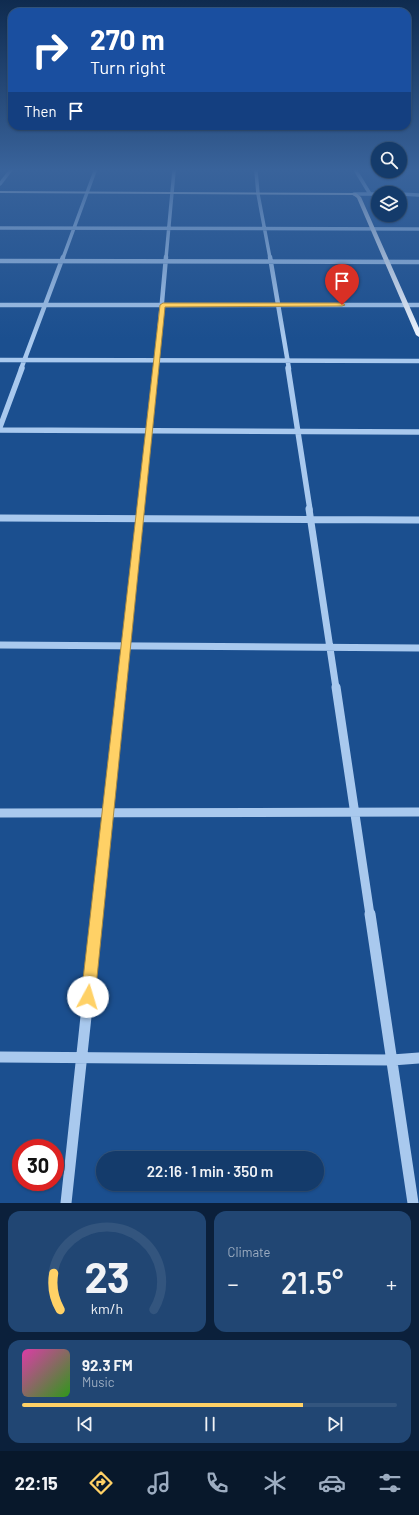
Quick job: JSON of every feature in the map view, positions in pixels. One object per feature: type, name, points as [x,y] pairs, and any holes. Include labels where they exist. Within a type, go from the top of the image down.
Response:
[{"type":"main road","points":[[373,229],[419,335]]},
{"type":"street","points":[[0,228],[419,229]]},
{"type":"street","points":[[73,228],[0,429],[419,432]]},
{"type":"street","points":[[66,1203],[163,305],[169,228]]},
{"type":"street","points":[[264,229],[279,305],[413,1203]]},
{"type":"street","points":[[0,262],[419,262]]},
{"type":"street","points":[[0,305],[419,305]]},
{"type":"street","points":[[0,360],[419,361]]},
{"type":"street","points":[[0,518],[419,520]]},
{"type":"street","points":[[0,645],[419,648]]},
{"type":"street","points":[[0,813],[419,812]]},
{"type":"street","points":[[0,1058],[392,1060],[419,1058]]},
{"type":"route","points":[[88,997],[163,305],[342,305]]}]
